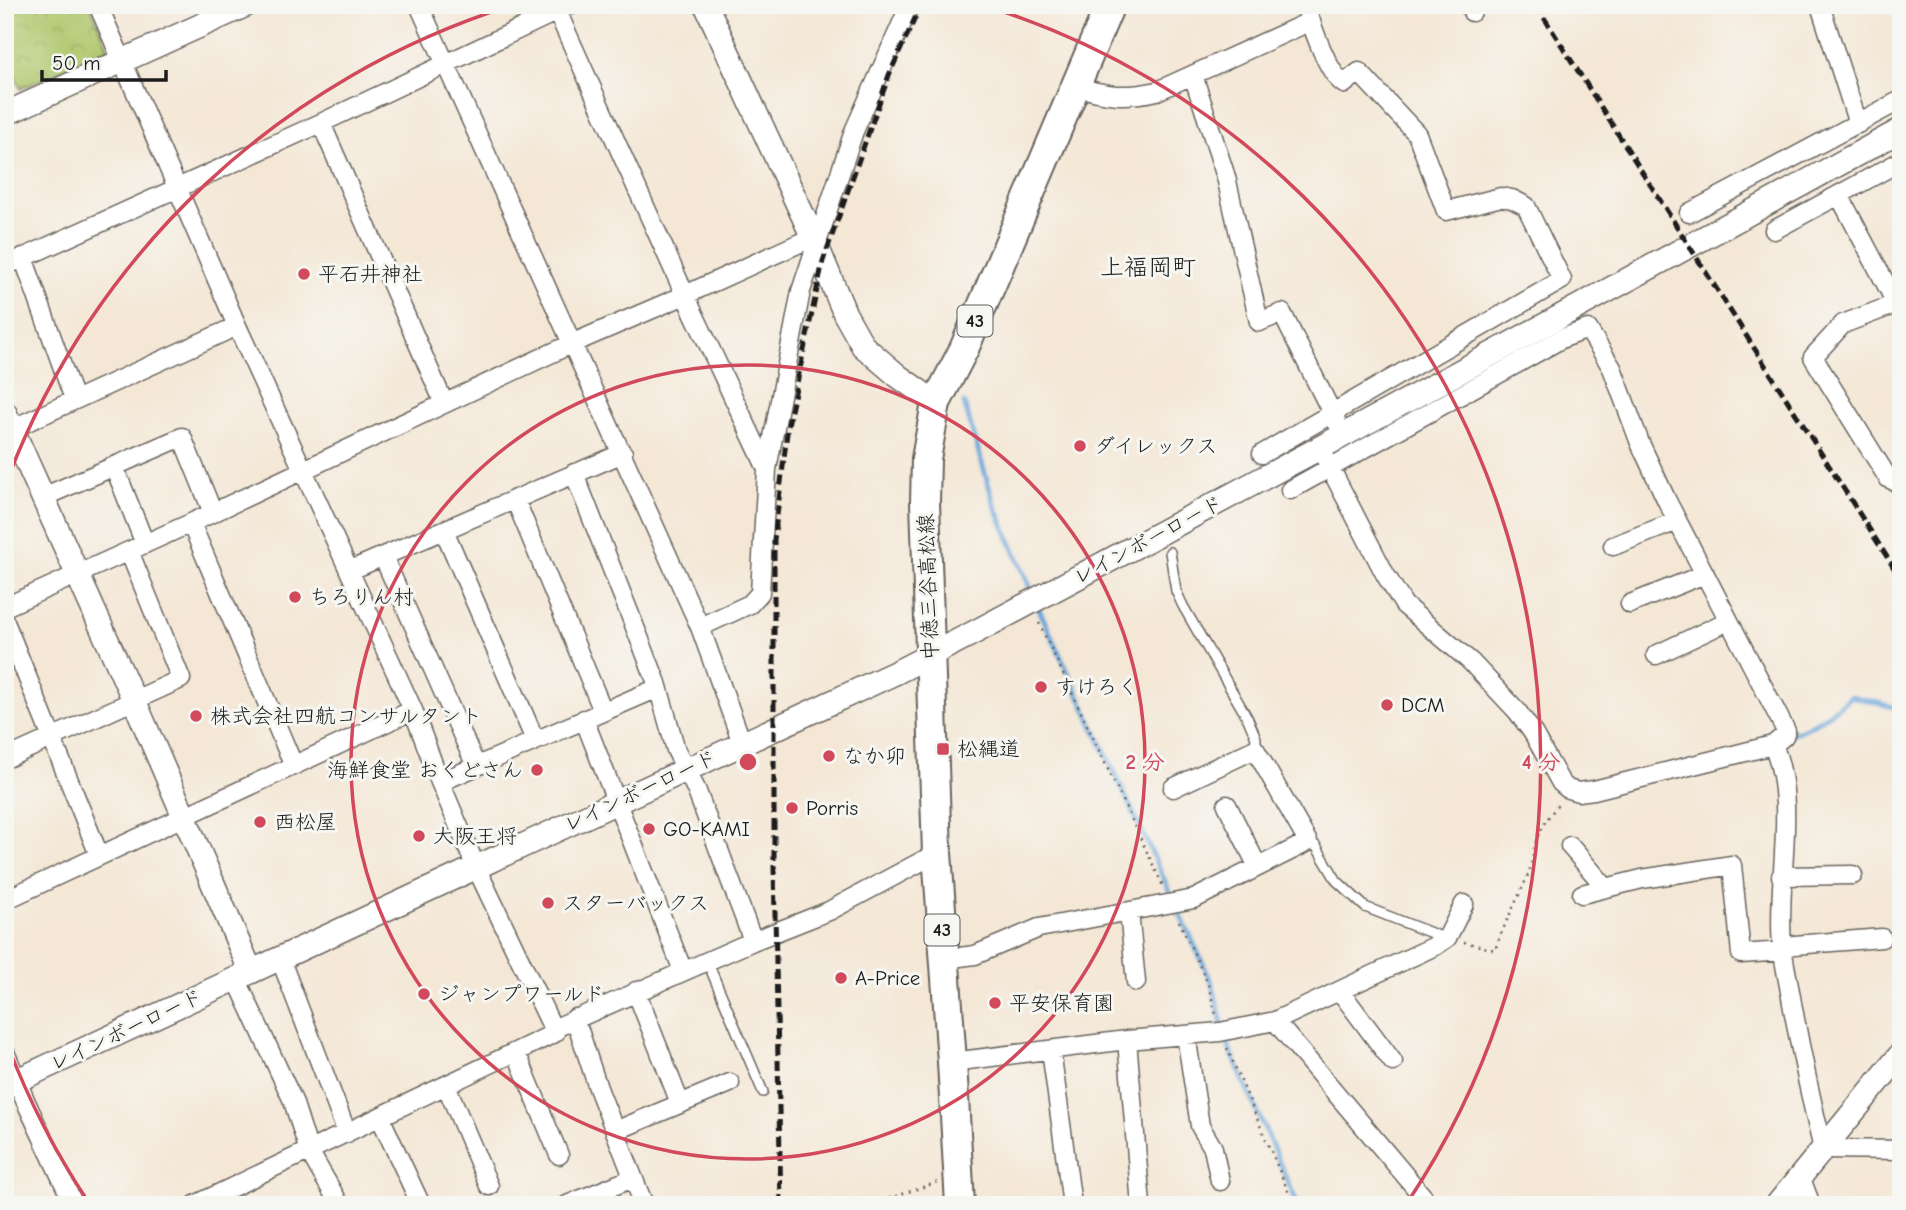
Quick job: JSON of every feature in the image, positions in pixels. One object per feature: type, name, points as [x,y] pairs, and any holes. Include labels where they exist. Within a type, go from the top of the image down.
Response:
[{"type":"main road","name":"中徳三谷高松線","points":[[960,1205],[937,853],[926,459],[936,403],[964,349],[1110,5]]},
{"type":"street","points":[[98,5],[237,326],[413,710],[476,867],[555,1033],[195,1205]]},
{"type":"street","points":[[5,114],[246,5]]},
{"type":"street","points":[[418,5],[700,627],[742,743]]},
{"type":"street","points":[[706,5],[845,314],[863,346],[898,376],[936,403]]},
{"type":"street","points":[[1820,5],[1858,124]]},
{"type":"street","points":[[5,266],[564,8],[685,295],[767,470]]},
{"type":"street","points":[[700,627],[750,604],[760,593],[767,470],[801,291],[814,240],[854,131],[905,8]]},
{"type":"street","points":[[1075,86],[1104,95],[1132,96],[1157,91],[1193,75],[1308,13],[1333,71],[1341,83],[1348,82],[1359,72],[1417,134],[1446,211],[1501,197],[1526,206],[1562,280],[1262,454]]},
{"type":"street","points":[[1193,75],[1226,177],[1259,322],[1282,313],[1342,436]]},
{"type":"street","points":[[1689,213],[1901,100]]},
{"type":"street","points":[[321,122],[444,403]]},
{"type":"street","name":"レインボーロード","points":[[11,1084],[930,655],[1325,458],[1342,436],[1901,130]]},
{"type":"street","points":[[1774,229],[1901,161]]},
{"type":"street","points":[[1839,195],[1898,302],[1843,324],[1813,357],[1888,478],[1901,482]]},
{"type":"street","points":[[5,607],[213,513],[571,344],[814,240]]},
{"type":"street","points":[[23,257],[74,399]]},
{"type":"street","points":[[237,326],[74,399],[8,424],[43,496],[184,815],[293,1101],[309,1151],[340,1205]]},
{"type":"street","points":[[1290,490],[1325,458],[1563,338],[1588,329],[1612,368],[1649,464],[1677,521],[1786,731],[1773,745],[1594,790],[1578,792],[1571,789],[1556,776],[1517,710],[1471,662],[1404,605],[1325,458]]},
{"type":"street","points":[[43,496],[182,437],[213,513]]},
{"type":"street","points":[[351,570],[623,453]]},
{"type":"street","points":[[5,759],[181,679],[137,547],[114,466]]},
{"type":"street","points":[[574,473],[658,688],[676,750],[721,853],[753,941]]},
{"type":"street","points":[[515,499],[603,711]]},
{"type":"street","points":[[1613,546],[1677,521]]},
{"type":"street","points":[[191,523],[293,764]]},
{"type":"street","points":[[444,530],[535,740]]},
{"type":"street","points":[[383,556],[476,766]]},
{"type":"street","points":[[1630,604],[1704,574]]},
{"type":"street","points":[[1656,655],[1728,621]]},
{"type":"street","points":[[5,622],[100,855]]},
{"type":"street","points":[[440,782],[658,688]]},
{"type":"street","points":[[5,900],[413,710]]},
{"type":"street","points":[[584,719],[683,971]]},
{"type":"street","points":[[1773,745],[1781,763],[1786,806],[1781,876],[1782,948],[1806,1079],[1823,1149]]},
{"type":"street","points":[[943,959],[975,955],[1039,929],[1195,899],[1308,842],[1255,749],[1173,788]]},
{"type":"street","points":[[1227,805],[1258,867]]},
{"type":"street","points":[[1570,846],[1606,888]]},
{"type":"street","points":[[553,1028],[829,911],[937,853]]},
{"type":"street","points":[[1583,894],[1642,879],[1732,865],[1741,954],[1882,938]]},
{"type":"street","points":[[1781,876],[1853,875]]},
{"type":"street","points":[[952,1062],[1220,1032],[1275,1021],[1447,938],[1464,904]]},
{"type":"street","points":[[1129,912],[1136,982]]},
{"type":"street","points":[[280,958],[346,1133]]},
{"type":"street","points":[[636,991],[680,1103]]},
{"type":"street","points":[[1340,991],[1393,1062]]},
{"type":"street","points":[[575,1018],[643,1205]]},
{"type":"street","points":[[1275,1021],[1430,1205]]},
{"type":"street","points":[[1186,1035],[1200,1126],[1213,1147],[1220,1181]]},
{"type":"street","points":[[1127,1041],[1141,1205]]},
{"type":"street","points":[[1051,1050],[1072,1205]]},
{"type":"street","points":[[5,1052],[11,1084],[74,1205]]},
{"type":"street","points":[[516,1052],[559,1155]]},
{"type":"street","points":[[1777,1205],[1901,1054]]},
{"type":"street","points":[[615,1131],[730,1083]]},
{"type":"street","points":[[446,1085],[489,1186]]},
{"type":"street","points":[[380,1117],[421,1205]]},
{"type":"street","points":[[1823,1149],[1901,1150]]},
{"type":"street","points":[[1800,1176],[1811,1205]]},
{"type":"street","points":[[568,1205],[590,1200],[633,1178]]},
{"type":"lane","points":[[1170,552],[1176,591],[1182,606],[1248,719],[1256,738],[1255,749]]},
{"type":"lane","points":[[1308,842],[1316,846],[1337,881],[1365,907],[1447,938]]},
{"type":"lane","points":[[707,961],[763,1091]]},
{"type":"path","points":[[1039,623],[1174,904],[1208,984],[1220,1032],[1294,1205]]},
{"type":"path","points":[[1447,938],[1495,950],[1506,919],[1528,876],[1535,841],[1543,824],[1571,789]]},
{"type":"path","points":[[869,1205],[958,1177]]},
{"type":"green space","points":[[5,5],[90,5],[109,49],[21,89],[5,55]]},
{"type":"waterway","points":[[964,403],[994,503],[1033,594]]},
{"type":"waterway","points":[[1038,607],[1213,985],[1225,1038],[1298,1205]]},
{"type":"waterway","points":[[1790,734],[1814,724],[1851,696],[1901,709]]},
{"type":"railway","points":[[781,1205],[774,866],[774,540],[788,425],[823,261],[889,75],[921,5]]},
{"type":"railway","points":[[1536,5],[1901,579]]},
{"type":"place","name":"平石井神社","points":[[304,274]]},
{"type":"place","name":"ダイレックス","points":[[1080,446]]},
{"type":"place","name":"ちろりん村","points":[[295,597]]},
{"type":"place","name":"すけろく","points":[[1041,687]]},
{"type":"place","name":"DCM","points":[[1387,705]]},
{"type":"place","name":"株式会社四航コンサルタント","points":[[196,716]]},
{"type":"place","name":"松縄道","points":[[943,749]]},
{"type":"place","name":"なか卯","points":[[829,756]]},
{"type":"place","name":"海鮮食堂 おくどさん","points":[[537,770]]},
{"type":"place","name":"Porris","points":[[792,808]]},
{"type":"place","name":"西松屋","points":[[260,822]]},
{"type":"place","name":"GO-KAMI","points":[[649,829]]},
{"type":"place","name":"大阪王将","points":[[419,836]]},
{"type":"place","name":"スターバックス","points":[[548,903]]},
{"type":"place","name":"A-Price","points":[[841,978]]},
{"type":"place","name":"ジャンプワールド","points":[[424,994]]},
{"type":"place","name":"平安保育園","points":[[995,1003]]},
{"type":"district","name":"上福岡町","points":[[1148,267]]}]
